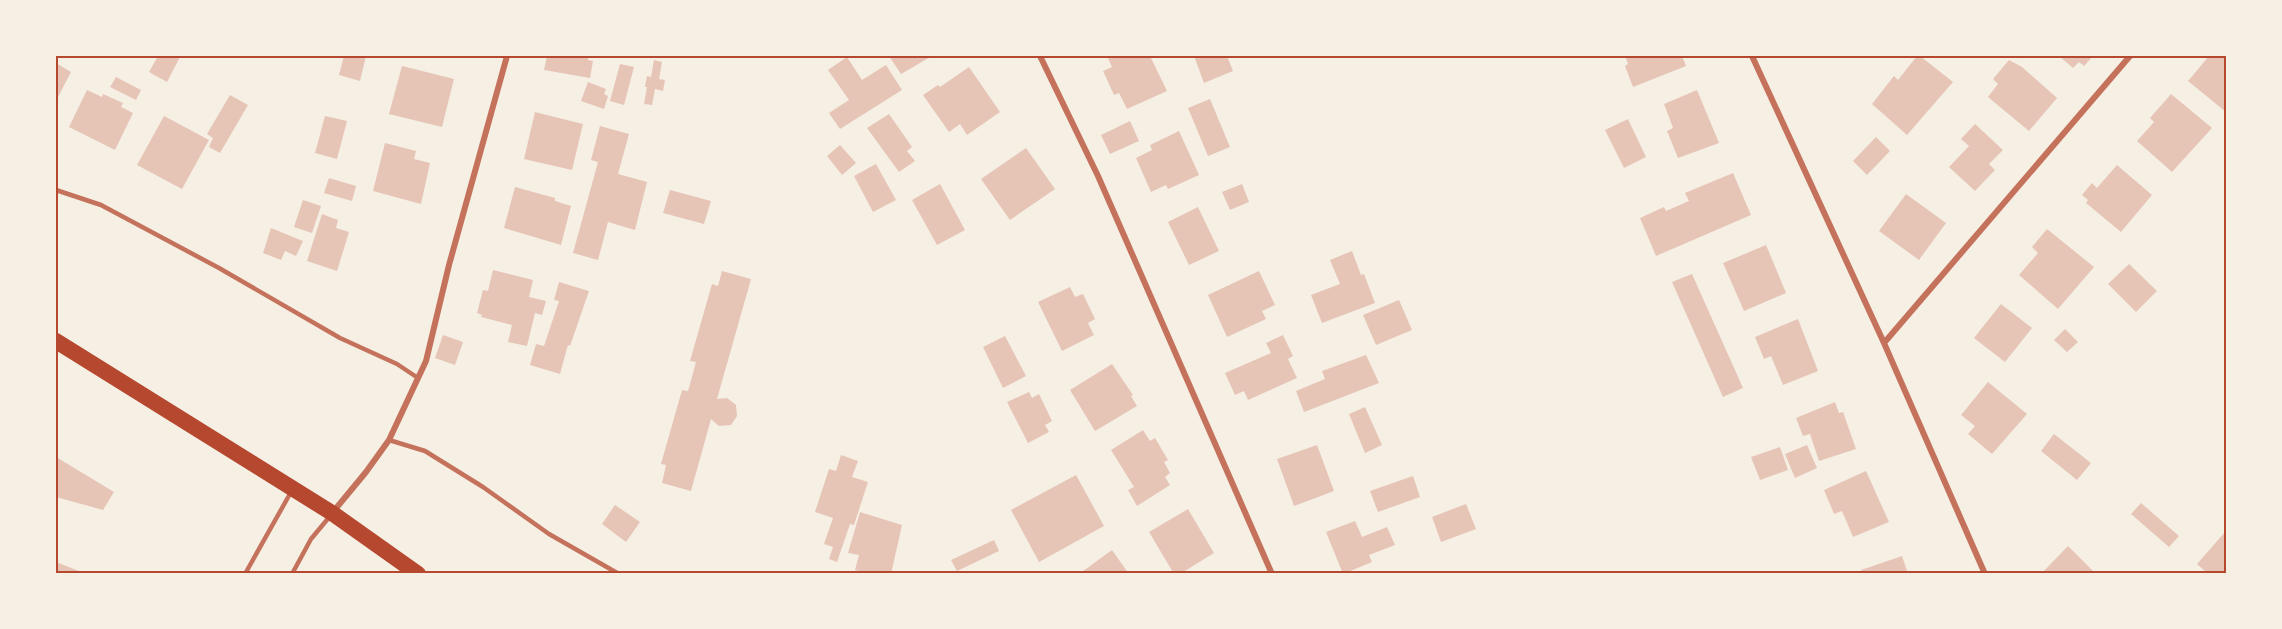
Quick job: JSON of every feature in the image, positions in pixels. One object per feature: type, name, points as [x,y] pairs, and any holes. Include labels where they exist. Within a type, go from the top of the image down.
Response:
[{"type":"highway","points":[[56,341],[332,513],[418,573]]},
{"type":"street","points":[[332,513],[389,440],[426,361],[449,265],[507,56]]},
{"type":"street","points":[[1040,56],[1103,187],[1272,573]]},
{"type":"street","points":[[1752,56],[1884,343],[1985,573]]},
{"type":"street","points":[[1884,343],[2130,56]]},
{"type":"lane","points":[[56,190],[101,205],[219,268],[340,338],[397,364],[418,378]]},
{"type":"lane","points":[[389,440],[425,451],[483,487],[549,534],[619,573]]},
{"type":"lane","points":[[245,573],[293,489]]},
{"type":"lane","points":[[292,573],[311,539],[332,513]]},
{"type":"building","points":[[158,56],[180,57],[167,82],[149,72]]},
{"type":"building","points":[[344,56],[366,56],[360,81],[339,75]]},
{"type":"building","points":[[547,56],[589,56],[588,60],[593,61],[590,78],[544,70]]},
{"type":"building","points":[[889,56],[932,56],[901,74]]},
{"type":"building","points":[[1107,56],[1150,56],[1167,91],[1127,109],[1119,93],[1114,95],[1103,71],[1112,67]]},
{"type":"building","points":[[1194,56],[1227,56],[1233,71],[1204,83]]},
{"type":"building","points":[[1625,56],[1682,56],[1686,66],[1633,87],[1625,66],[1628,64]]},
{"type":"building","points":[[1917,56],[1953,82],[1907,135],[1872,104],[1894,76],[1898,80]]},
{"type":"building","points":[[2059,56],[2093,56],[2084,66],[2079,62],[2073,68]]},
{"type":"building","points":[[2209,56],[2226,56],[2226,112],[2188,81]]},
{"type":"building","points":[[847,57],[862,80],[886,65],[902,90],[840,129],[829,113],[849,100],[828,70]]},
{"type":"building","points":[[654,60],[662,62],[659,79],[665,80],[663,91],[655,89],[652,105],[644,104],[647,76],[651,77]]},
{"type":"building","points":[[2009,60],[2022,67],[2057,98],[2029,131],[1988,97],[1998,84],[1993,79]]},
{"type":"building","points":[[56,63],[71,72],[56,101]]},
{"type":"building","points":[[620,64],[634,67],[624,105],[610,101]]},
{"type":"building","points":[[402,66],[454,79],[442,127],[389,114]]},
{"type":"building","points":[[969,67],[1000,112],[967,135],[960,124],[949,132],[923,95],[938,85],[940,87]]},
{"type":"building","points":[[116,77],[141,90],[136,100],[110,87]]},
{"type":"building","points":[[588,82],[606,89],[604,94],[608,96],[604,109],[581,101]]},
{"type":"building","points":[[87,90],[123,103],[121,107],[133,113],[115,150],[69,127]]},
{"type":"building","points":[[1697,90],[1719,143],[1678,158],[1667,131],[1673,128],[1664,104]]},
{"type":"building","points":[[2171,94],[2212,128],[2172,172],[2137,141],[2154,122],[2150,118]]},
{"type":"building","points":[[230,95],[248,105],[220,153],[209,147],[213,138],[207,134]]},
{"type":"building","points":[[1210,99],[1230,147],[1208,156],[1188,108]]},
{"type":"building","points":[[535,112],[583,124],[572,170],[524,159]]},
{"type":"building","points":[[889,114],[912,147],[907,151],[915,161],[899,172],[867,128]]},
{"type":"building","points":[[164,116],[209,140],[182,189],[137,165]]},
{"type":"building","points":[[325,116],[347,121],[337,159],[315,153]]},
{"type":"building","points":[[1628,119],[1646,157],[1624,168],[1605,130]]},
{"type":"building","points":[[1130,121],[1139,141],[1110,154],[1101,135]]},
{"type":"building","points":[[1975,124],[2003,150],[1989,164],[1995,170],[1975,191],[1949,167],[1969,146],[1961,139]]},
{"type":"building","points":[[600,126],[629,134],[618,174],[647,182],[635,230],[608,222],[598,260],[573,253],[598,162],[591,160]]},
{"type":"building","points":[[1179,131],[1199,175],[1168,189],[1166,185],[1151,192],[1136,158],[1152,150],[1150,145]]},
{"type":"building","points":[[1876,137],[1890,151],[1867,175],[1853,161]]},
{"type":"building","points":[[385,143],[416,151],[414,159],[430,163],[421,204],[373,191]]},
{"type":"building","points":[[840,145],[856,163],[842,175],[827,156]]},
{"type":"building","points":[[1026,148],[1055,189],[1010,220],[981,179]]},
{"type":"building","points":[[876,164],[896,200],[873,212],[854,176]]},
{"type":"building","points":[[2117,165],[2152,195],[2121,232],[2086,203],[2088,200],[2082,195],[2092,183],[2097,188]]},
{"type":"building","points":[[1733,173],[1751,215],[1656,256],[1640,218],[1664,207],[1666,211],[1689,201],[1685,193]]},
{"type":"building","points":[[329,178],[356,186],[352,201],[324,193]]},
{"type":"building","points":[[940,184],[965,230],[937,245],[912,200]]},
{"type":"building","points":[[1242,184],[1249,202],[1230,210],[1222,192]]},
{"type":"building","points":[[515,187],[555,198],[555,201],[571,206],[561,245],[504,228]]},
{"type":"building","points":[[670,190],[711,201],[704,224],[663,213]]},
{"type":"building","points":[[1906,194],[1946,223],[1919,260],[1879,231]]},
{"type":"building","points":[[303,200],[321,206],[312,233],[294,227]]},
{"type":"building","points":[[1198,207],[1219,251],[1189,265],[1168,222]]},
{"type":"building","points":[[322,214],[338,220],[336,228],[349,232],[337,271],[307,261]]},
{"type":"building","points":[[271,228],[303,241],[296,256],[285,251],[281,260],[263,253]]},
{"type":"building","points":[[2047,229],[2094,267],[2058,309],[2019,275],[2038,253],[2032,247]]},
{"type":"building","points":[[1766,245],[1786,293],[1744,311],[1723,263]]},
{"type":"building","points":[[1352,251],[1375,303],[1322,323],[1311,295],[1340,284],[1330,260]]},
{"type":"building","points":[[2129,264],[2157,291],[2136,312],[2108,284]]},
{"type":"building","points":[[493,270],[533,280],[529,297],[546,301],[542,315],[535,313],[527,346],[508,342],[512,325],[481,317],[482,315],[477,313],[483,290],[488,291]]},
{"type":"building","points":[[722,271],[751,279],[717,399],[727,398],[736,405],[737,416],[731,425],[719,426],[711,419],[691,491],[662,483],[666,465],[661,464],[682,390],[688,391],[696,362],[690,361],[712,284],[718,286]]},
{"type":"building","points":[[1259,271],[1275,305],[1262,311],[1266,319],[1227,337],[1208,295]]},
{"type":"building","points":[[1692,274],[1743,388],[1723,397],[1672,282]]},
{"type":"building","points":[[559,282],[589,291],[570,346],[568,345],[560,374],[530,365],[536,344],[544,346],[559,301],[554,300]]},
{"type":"building","points":[[1070,287],[1075,297],[1083,294],[1095,319],[1088,323],[1094,335],[1062,351],[1038,302]]},
{"type":"building","points":[[1399,300],[1412,330],[1376,345],[1363,315]]},
{"type":"building","points":[[2001,304],[2032,328],[2005,362],[1974,338]]},
{"type":"building","points":[[1798,319],[1818,371],[1783,385],[1771,356],[1764,359],[1755,337]]},
{"type":"building","points":[[2065,329],[2078,342],[2067,352],[2054,340]]},
{"type":"building","points":[[443,335],[463,342],[455,365],[435,358]]},
{"type":"building","points":[[1283,335],[1293,356],[1288,359],[1297,378],[1248,400],[1244,391],[1235,395],[1225,373],[1271,353],[1266,343]]},
{"type":"building","points":[[1005,336],[1026,376],[1003,388],[983,347]]},
{"type":"building","points":[[1366,355],[1379,383],[1304,412],[1296,391],[1325,379],[1322,371]]},
{"type":"building","points":[[1112,364],[1133,395],[1131,396],[1137,406],[1095,431],[1070,390]]},
{"type":"building","points":[[1988,382],[2027,414],[1992,454],[1968,434],[1975,426],[1961,415]]},
{"type":"building","points":[[1029,392],[1032,398],[1039,394],[1052,421],[1045,425],[1049,432],[1028,443],[1007,402]]},
{"type":"building","points":[[1835,402],[1839,413],[1843,412],[1856,449],[1819,461],[1810,434],[1803,436],[1796,418]]},
{"type":"building","points":[[1365,407],[1382,445],[1365,453],[1349,414]]},
{"type":"building","points":[[1143,430],[1150,441],[1155,438],[1168,460],[1164,462],[1170,473],[1165,477],[1170,485],[1137,506],[1128,490],[1134,487],[1111,450]]},
{"type":"building","points":[[2054,434],[2091,463],[2077,480],[2041,451]]},
{"type":"building","points":[[1317,445],[1334,491],[1294,506],[1277,459]]},
{"type":"building","points":[[1807,445],[1817,468],[1795,478],[1785,454]]},
{"type":"building","points":[[1780,447],[1788,470],[1760,480],[1751,457]]},
{"type":"building","points":[[841,455],[858,461],[852,477],[868,482],[854,525],[850,524],[837,562],[829,559],[833,547],[824,544],[833,518],[815,512],[829,469],[836,471]]},
{"type":"building","points":[[56,457],[114,492],[103,510],[56,497]]},
{"type":"building","points":[[1866,471],[1889,522],[1853,537],[1842,511],[1834,514],[1824,490]]},
{"type":"building","points":[[1076,475],[1104,526],[1039,562],[1011,510]]},
{"type":"building","points":[[1413,476],[1420,497],[1378,512],[1370,491]]},
{"type":"building","points":[[2141,503],[2179,536],[2169,547],[2131,514]]},
{"type":"building","points":[[1466,504],[1476,529],[1441,542],[1432,517]]},
{"type":"building","points":[[615,505],[640,522],[626,542],[602,524]]},
{"type":"building","points":[[1188,509],[1214,553],[1180,574],[1174,574],[1149,532]]},
{"type":"building","points":[[860,512],[902,525],[891,574],[868,574],[855,570],[859,555],[848,553]]},
{"type":"building","points":[[1355,521],[1362,537],[1387,527],[1395,545],[1369,555],[1372,562],[1343,574],[1326,532]]},
{"type":"building","points":[[2225,532],[2226,574],[2204,574],[2206,572],[2197,564]]},
{"type":"building","points":[[994,540],[999,551],[957,571],[951,560]]},
{"type":"building","points":[[2068,546],[2096,574],[2041,574]]},
{"type":"building","points":[[1112,550],[1129,574],[1079,574]]},
{"type":"building","points":[[1902,556],[1908,574],[1862,574],[1861,570]]},
{"type":"building","points":[[56,562],[84,573],[84,574],[56,574]]}]
